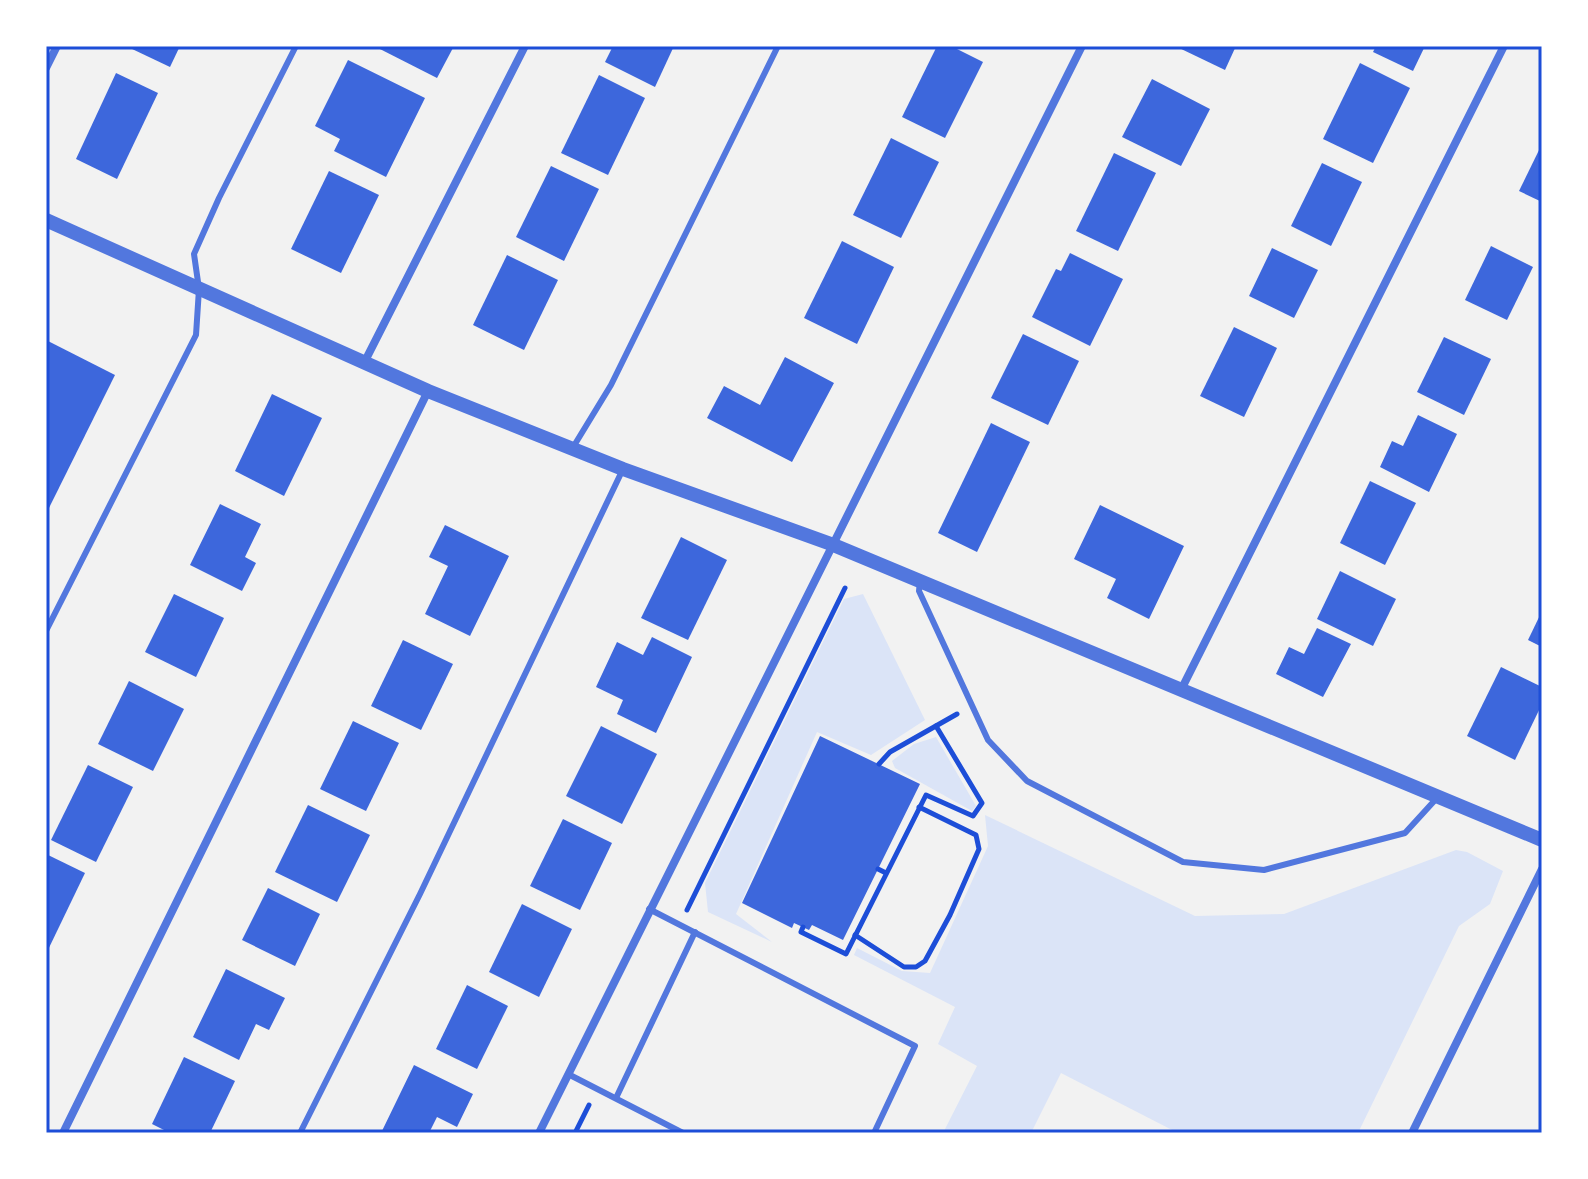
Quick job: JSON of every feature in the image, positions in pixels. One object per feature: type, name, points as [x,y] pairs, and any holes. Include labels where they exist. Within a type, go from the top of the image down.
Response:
[{"type":"street","points":[[46,68],[57,46]]},
{"type":"street","points":[[364,364],[525,46]]},
{"type":"street","points":[[539,1133],[1082,46]]},
{"type":"street","points":[[1181,690],[1504,46]]},
{"type":"street","points":[[46,220],[428,391],[623,469],[831,544],[1542,840]]},
{"type":"street","points":[[63,1133],[428,391]]},
{"type":"street","points":[[1412,1133],[1542,869]]},
{"type":"lane","points":[[46,631],[196,335],[199,289],[194,254],[296,46]]},
{"type":"lane","points":[[572,449],[611,385],[778,46]]},
{"type":"lane","points":[[300,1133],[420,894],[623,469]]},
{"type":"lane","points":[[920,581],[919,591],[988,740],[1027,781],[1183,862],[1264,870],[1405,833],[1438,797]]},
{"type":"lane","points":[[649,909],[915,1046],[874,1133]]},
{"type":"lane","points":[[616,1098],[695,932]]},
{"type":"lane","points":[[568,1074],[683,1133]]},
{"type":"path","points":[[680,924],[845,588]]},
{"type":"path","points":[[879,764],[890,752],[972,705]]},
{"type":"path","points":[[803,927],[801,932],[846,954],[926,795],[973,816],[982,803],[936,726]]},
{"type":"path","points":[[855,935],[904,967],[916,967],[925,961],[950,915],[979,849],[976,835],[919,807]]},
{"type":"path","points":[[878,869],[886,873]]},
{"type":"path","points":[[575,1133],[597,1089]]},
{"type":"shaded area","points":[[863,594],[925,720],[871,755],[817,732],[736,914],[772,942],[708,912],[705,883],[844,599]]},
{"type":"shaded area","points":[[936,737],[976,806],[972,811],[895,768],[892,761],[914,744]]},
{"type":"shaded area","points":[[985,815],[1195,916],[1284,914],[1456,850],[1467,852],[1503,871],[1490,904],[1459,926],[1358,1133],[1178,1133],[1061,1073],[1031,1133],[943,1133],[977,1066],[938,1044],[955,1007],[854,955],[857,948],[902,971],[930,973],[988,846]]},
{"type":"building","points":[[180,46],[170,67],[130,48]]},
{"type":"building","points":[[374,46],[454,46],[437,78]]},
{"type":"building","points":[[613,46],[674,46],[655,87],[605,62]]},
{"type":"building","points":[[937,46],[951,46],[983,62],[945,138],[902,117]]},
{"type":"building","points":[[1175,46],[1236,46],[1225,70]]},
{"type":"building","points":[[1376,46],[1425,46],[1413,71],[1373,52]]},
{"type":"building","points":[[348,60],[425,98],[386,177],[334,151],[340,139],[315,126]]},
{"type":"building","points":[[1360,63],[1410,88],[1373,163],[1323,139]]},
{"type":"building","points":[[116,73],[158,93],[117,179],[76,159]]},
{"type":"building","points":[[599,75],[645,98],[608,175],[561,153]]},
{"type":"building","points":[[1152,79],[1210,109],[1181,166],[1122,137]]},
{"type":"building","points":[[891,138],[939,162],[901,238],[853,215]]},
{"type":"building","points":[[1542,144],[1542,202],[1519,191]]},
{"type":"building","points":[[1114,153],[1156,173],[1118,251],[1076,231]]},
{"type":"building","points":[[1322,163],[1362,182],[1331,246],[1291,226]]},
{"type":"building","points":[[551,166],[599,189],[564,261],[516,237]]},
{"type":"building","points":[[329,171],[379,195],[341,273],[291,249]]},
{"type":"building","points":[[842,241],[894,267],[857,344],[804,318]]},
{"type":"building","points":[[1491,246],[1533,267],[1507,320],[1465,300]]},
{"type":"building","points":[[1272,248],[1318,270],[1294,318],[1249,296]]},
{"type":"building","points":[[1070,253],[1123,279],[1090,346],[1032,317],[1056,269],[1061,271]]},
{"type":"building","points":[[507,255],[558,280],[524,350],[473,325]]},
{"type":"building","points":[[1234,327],[1277,348],[1244,417],[1200,396]]},
{"type":"building","points":[[1023,334],[1079,361],[1048,425],[991,398]]},
{"type":"building","points":[[1444,337],[1491,359],[1464,415],[1417,392]]},
{"type":"building","points":[[46,340],[115,375],[46,514]]},
{"type":"building","points":[[785,357],[834,383],[792,462],[707,418],[724,386],[760,405]]},
{"type":"building","points":[[272,394],[322,418],[284,496],[235,471]]},
{"type":"building","points":[[1418,415],[1457,434],[1429,492],[1380,467],[1392,441],[1403,446]]},
{"type":"building","points":[[991,423],[1030,442],[977,552],[938,533]]},
{"type":"building","points":[[1370,481],[1416,503],[1385,565],[1340,543]]},
{"type":"building","points":[[220,504],[261,524],[245,557],[256,563],[242,591],[190,565]]},
{"type":"building","points":[[1100,505],[1184,546],[1149,619],[1107,598],[1116,579],[1074,559]]},
{"type":"building","points":[[445,525],[509,556],[470,636],[425,614],[448,566],[429,557]]},
{"type":"building","points":[[681,537],[727,560],[688,640],[641,618]]},
{"type":"building","points":[[1340,571],[1396,599],[1373,646],[1317,619]]},
{"type":"building","points":[[174,594],[224,618],[196,677],[145,652]]},
{"type":"building","points":[[1542,611],[1542,647],[1528,640]]},
{"type":"building","points":[[1317,628],[1351,644],[1323,697],[1276,674],[1289,647],[1304,654]]},
{"type":"building","points":[[652,637],[692,657],[656,733],[617,714],[623,700],[596,687],[617,642],[643,655]]},
{"type":"building","points":[[403,640],[453,664],[421,730],[371,706]]},
{"type":"building","points":[[1501,667],[1542,687],[1542,704],[1515,760],[1467,736]]},
{"type":"building","points":[[129,681],[184,709],[153,771],[98,744]]},
{"type":"building","points":[[353,721],[399,743],[366,811],[320,789]]},
{"type":"building","points":[[601,726],[657,754],[622,824],[566,796]]},
{"type":"building","points":[[820,736],[920,784],[843,940],[812,925],[809,930],[794,923],[792,928],[742,903]]},
{"type":"building","points":[[88,765],[133,787],[96,862],[51,840]]},
{"type":"building","points":[[308,805],[370,835],[337,902],[275,872]]},
{"type":"building","points":[[563,819],[612,843],[580,910],[530,886]]},
{"type":"building","points":[[46,854],[85,873],[46,954]]},
{"type":"building","points":[[268,888],[320,914],[295,966],[242,940]]},
{"type":"building","points":[[522,904],[572,929],[539,997],[489,972]]},
{"type":"building","points":[[226,969],[285,998],[269,1030],[256,1024],[239,1060],[193,1037]]},
{"type":"building","points":[[467,985],[508,1006],[477,1069],[436,1049]]},
{"type":"building","points":[[184,1057],[235,1081],[210,1133],[170,1133],[152,1124]]},
{"type":"building","points":[[414,1065],[473,1094],[457,1127],[437,1117],[429,1133],[381,1133]]}]
